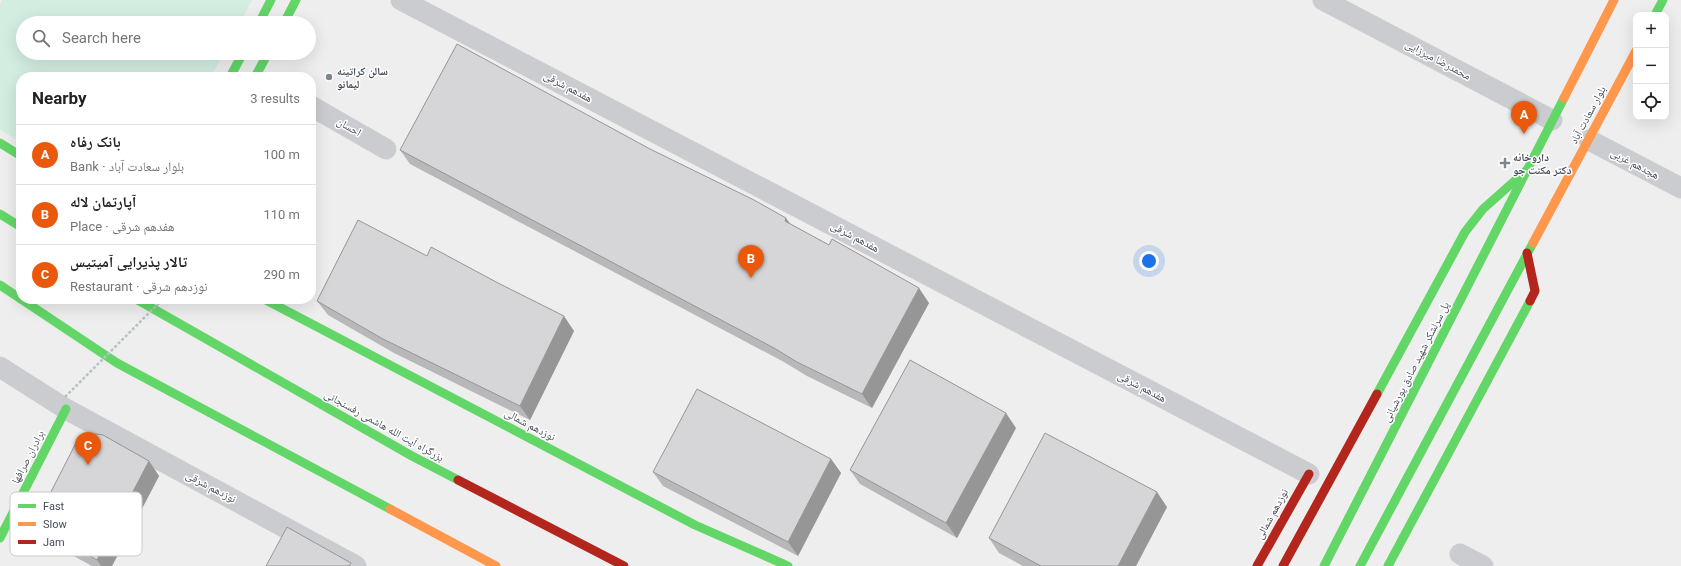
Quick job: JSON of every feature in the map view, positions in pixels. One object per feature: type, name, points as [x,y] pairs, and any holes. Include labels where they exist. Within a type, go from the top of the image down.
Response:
[{"type":"main road","points":[[263,16],[271,0]]},
{"type":"main road","points":[[288,16],[296,0]]},
{"type":"main road","points":[[1283,566],[1465,232],[1483,209],[1528,169],[1614,0]]},
{"type":"main road","points":[[1657,12],[1663,0]]},
{"type":"main road","name":"بلوار سعادت آباد","points":[[1527,253],[1633,57]]},
{"type":"main road","points":[[233,72],[239,60]]},
{"type":"main road","points":[[259,72],[265,60]]},
{"type":"main road","points":[[0,143],[16,153]]},
{"type":"main road","name":"پل سرلشکر شهید صادق پورشیانی","points":[[1324,566],[1528,169]]},
{"type":"main road","points":[[0,214],[16,224]]},
{"type":"main road","points":[[1360,566],[1527,253]]},
{"type":"main road","points":[[1388,566],[1535,291],[1527,253]]},
{"type":"main road","points":[[0,285],[16,296]]},
{"type":"main road","points":[[29,304],[118,362],[496,566]]},
{"type":"main road","name":"بزرگراه آیت الله هاشمی رفسنجانی","points":[[145,304],[412,456],[624,566]]},
{"type":"main road","name":"نوزدهم شمالی","points":[[274,304],[695,525],[788,566]]},
{"type":"main road","name":"برادران صرافها","points":[[22,492],[65,403]]},
{"type":"main road","name":"نوزدهم شمالی","points":[[1257,566],[1309,474]]},
{"type":"main road","name":"برادران صرافها","points":[[0,538],[10,517]]},
{"type":"street","name":"هفدهم شرقی","points":[[401,0],[1309,474]]},
{"type":"street","name":"محمدرضا میرزایی","points":[[1323,0],[1552,120]]},
{"type":"street","name":"احسان","points":[[316,109],[386,149]]},
{"type":"street","name":"هجدهم غربی","points":[[1589,140],[1681,188]]},
{"type":"street","name":"نوزدهم شرقی","points":[[0,367],[356,566]]},
{"type":"street","points":[[1460,554],[1483,566]]},
{"type":"path","points":[[65,403],[158,304]]},
{"type":"green space","points":[[2,0],[252,0],[244,16],[16,16],[16,60],[220,60],[214,72],[16,72],[16,139],[0,130],[0,4]]},
{"type":"building","points":[[457,44],[650,149],[754,200],[786,218],[785,221],[829,245],[832,239],[919,288],[862,394],[797,362],[774,348],[400,150]]},
{"type":"building","points":[[358,220],[427,256],[431,247],[564,316],[520,406],[383,339],[317,301]]},
{"type":"building","points":[[910,360],[1006,413],[946,523],[850,470]]},
{"type":"building","points":[[697,389],[831,459],[788,542],[653,472]]},
{"type":"building","points":[[1045,433],[1157,492],[1118,566],[1041,566],[989,538]]},
{"type":"building","points":[[86,435],[103,435],[149,461],[133,492],[51,492],[78,439]]},
{"type":"building","points":[[287,527],[351,563],[349,566],[266,566]]},
{"type":"building","points":[[90,556],[99,556],[97,560]]},
{"type":"traffic: fast","points":[[263,16],[271,0]]},
{"type":"traffic: fast","points":[[288,16],[296,0]]},
{"type":"traffic: fast","points":[[1657,12],[1663,0]]},
{"type":"traffic: fast","points":[[233,72],[239,60]]},
{"type":"traffic: fast","points":[[258,72],[264,60]]},
{"type":"traffic: fast","points":[[1324,566],[1564,98]]},
{"type":"traffic: fast","points":[[0,143],[16,153]]},
{"type":"traffic: fast","points":[[1377,394],[1465,232],[1483,209],[1528,169]]},
{"type":"traffic: fast","points":[[0,214],[16,224]]},
{"type":"traffic: fast","points":[[1360,566],[1533,243]]},
{"type":"traffic: fast","points":[[0,285],[16,296]]},
{"type":"traffic: fast","points":[[1388,566],[1530,301]]},
{"type":"traffic: fast","points":[[28,304],[117,363],[390,509]]},
{"type":"traffic: fast","points":[[145,304],[412,456],[458,480]]},
{"type":"traffic: fast","points":[[274,304],[695,525],[788,566]]},
{"type":"traffic: fast","points":[[24,492],[66,409]]},
{"type":"traffic: fast","points":[[0,538],[10,518]]},
{"type":"traffic: slow","points":[[1564,98],[1614,0]]},
{"type":"traffic: slow","points":[[1533,243],[1633,57]]},
{"type":"traffic: slow","points":[[390,509],[496,566]]},
{"type":"traffic: jam","points":[[1527,253],[1535,291],[1530,301]]},
{"type":"traffic: jam","points":[[1283,566],[1377,394]]},
{"type":"traffic: jam","points":[[1257,566],[1309,474]]},
{"type":"traffic: jam","points":[[458,480],[624,566]]},
{"type":"place","name":"سالن کراتینه لیمانو","points":[[329,77]]},
{"type":"place","name":"بانک رفاه","points":[[1524,134]]},
{"type":"place","name":"داروخانه دکتر مکنت جو","points":[[1505,163]]},
{"type":"place","name":"آپارتمان لاله","points":[[751,278]]},
{"type":"place","name":"تالار پذیرایی آمیتیس","points":[[88,465]]}]
